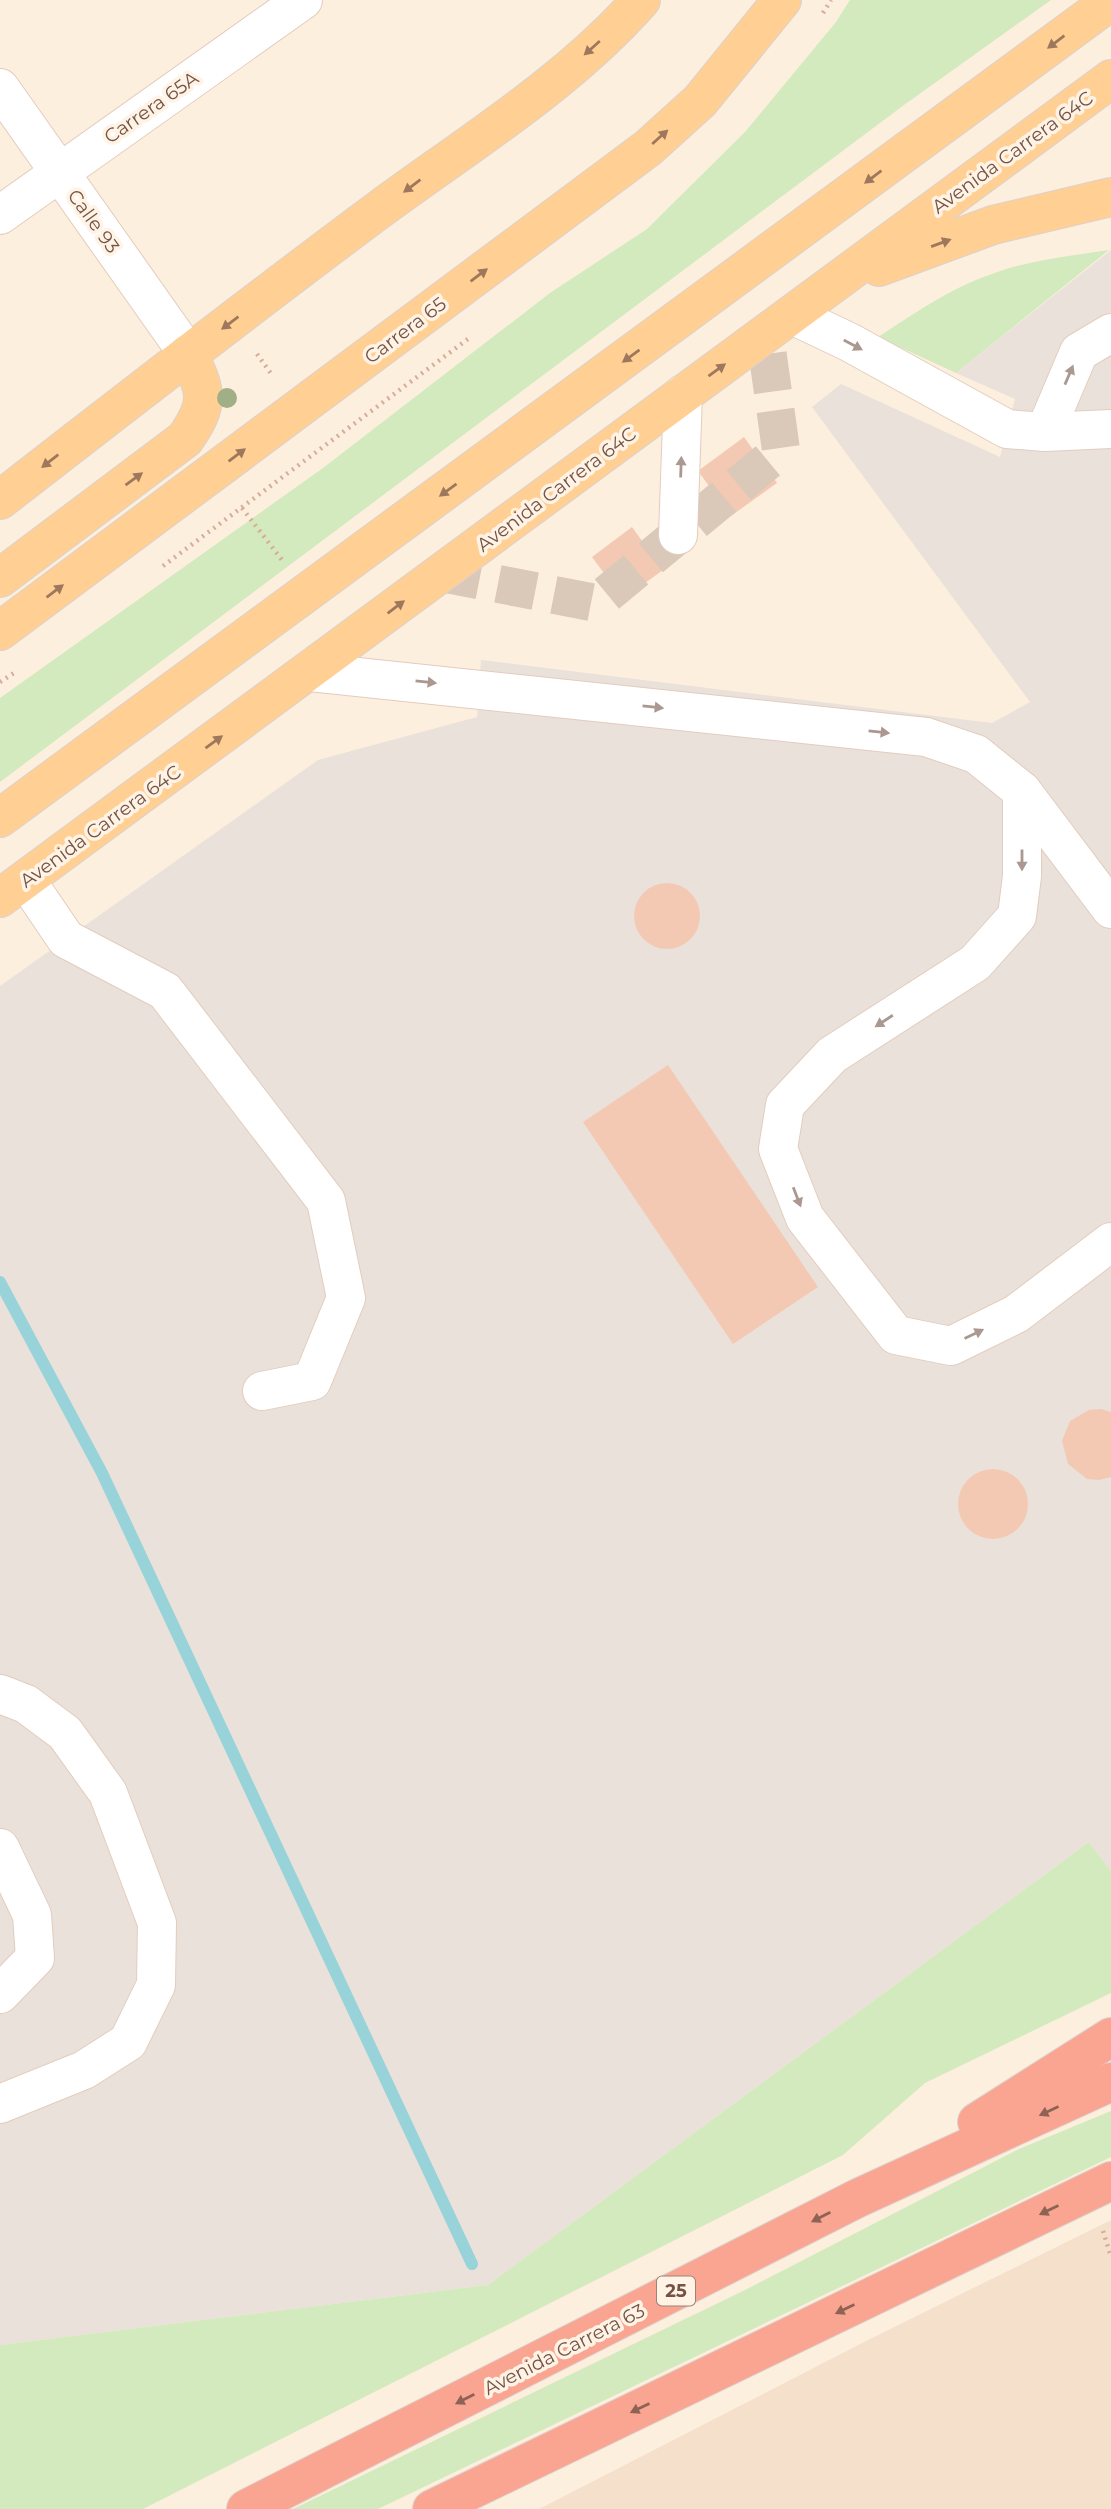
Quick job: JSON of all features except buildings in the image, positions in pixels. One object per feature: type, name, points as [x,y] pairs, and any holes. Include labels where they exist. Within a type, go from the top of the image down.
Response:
[{"type":"highway","points":[[858,2198],[1111,2037]]},
{"type":"highway","name":"Avenida Carrera 63","points":[[246,2509],[858,2198],[1111,2082]]},
{"type":"highway","points":[[432,2509],[1111,2181]]},
{"type":"main road","points":[[0,500],[188,354],[544,88],[591,50],[641,0]]},
{"type":"main road","name":"Carrera 65","points":[[0,631],[648,148],[700,101],[782,0]]},
{"type":"main road","points":[[0,818],[1111,1]]},
{"type":"main road","name":"Avenida Carrera 64C","points":[[13,889],[1111,79]]},
{"type":"main road","points":[[832,285],[993,225],[1111,197]]},
{"type":"main road","points":[[0,578],[186,439],[200,417],[205,396],[188,354]]},
{"type":"street","name":"Carrera 65A","points":[[0,215],[303,0]]},
{"type":"street","name":"Calle 93","points":[[0,88],[188,354]]},
{"type":"street","points":[[792,315],[849,342],[1010,430],[1045,432],[1111,429]]},
{"type":"street","points":[[1045,432],[1079,352],[1111,333]]},
{"type":"street","points":[[678,535],[683,394]]},
{"type":"street","points":[[310,671],[926,737],[976,754],[1022,791],[1111,908]]},
{"type":"street","points":[[1022,791],[1022,876],[1017,916],[975,963],[832,1055],[785,1105],[778,1149],[805,1219],[896,1335],[951,1346],[1016,1314],[1111,1242]]},
{"type":"street","points":[[13,889],[66,939],[165,991],[326,1201],[346,1298],[312,1381],[262,1391]]},
{"type":"street","points":[[0,1694],[26,1704],[65,1733],[108,1793],[157,1923],[156,1984],[128,2042],[84,2070],[0,2104]]},
{"type":"street","points":[[0,1847],[32,1915],[35,1958],[0,1994]]},
{"type":"path","points":[[251,344],[278,384]]},
{"type":"path","points":[[242,508],[307,593]]},
{"type":"shaded area","points":[[1111,250],[1111,1871],[1089,1842],[488,2285],[0,2345],[0,986],[318,760],[477,717],[481,660],[992,723],[1030,702],[812,407],[841,384],[1000,457],[1015,399],[956,373]]},
{"type":"shaded area","points":[[1111,2220],[1111,2509],[539,2509],[868,2340]]},
{"type":"green space","points":[[850,0],[1051,0],[904,105],[0,782],[0,698],[323,468],[550,293],[647,229],[745,132],[836,22]]},
{"type":"green space","points":[[1109,250],[956,373],[878,337],[933,302],[1006,269]]},
{"type":"green space","points":[[1089,1842],[1111,1871],[1111,1993],[925,2083],[843,2155],[143,2509],[0,2509],[0,2345],[488,2285]]},
{"type":"green space","points":[[1111,2111],[1111,2157],[378,2509],[293,2509],[743,2291],[1019,2149]]},
{"type":"waterway","points":[[0,1282],[102,1473],[472,2264]]},
{"type":"tunnel","points":[[442,573],[596,603],[781,450],[765,335]]}]
